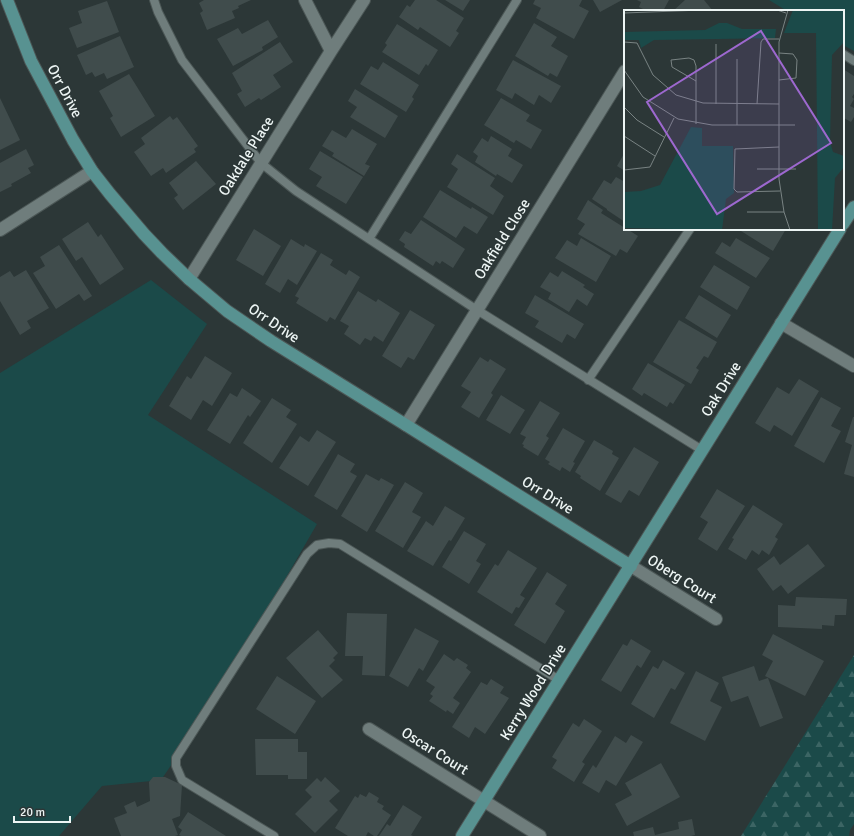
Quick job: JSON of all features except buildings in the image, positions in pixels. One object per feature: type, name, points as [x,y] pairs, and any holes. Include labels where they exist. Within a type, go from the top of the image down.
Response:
[{"type":"street","name":"Orr Drive","points":[[7,0],[31,61],[92,171],[144,234],[189,279],[227,311],[271,341],[631,566]]},
{"type":"street","points":[[305,0],[331,51]]},
{"type":"street","name":"Oakdale Place","points":[[189,279],[364,0]]},
{"type":"street","name":"Oakfield Close","points":[[406,424],[624,73]]},
{"type":"street","points":[[0,230],[92,171]]},
{"type":"street","points":[[844,222],[854,206]]},
{"type":"street","name":"Oak Drive","points":[[631,566],[839,230]]},
{"type":"street","points":[[781,323],[854,366]]},
{"type":"street","name":"Oberg Court","points":[[631,566],[716,619]]},
{"type":"street","name":"Kerry Wood Drive","points":[[462,836],[631,566]]},
{"type":"street","name":"Oscar Court","points":[[369,728],[540,836]]},
{"type":"lane","points":[[154,0],[158,12],[182,60],[261,162],[296,191],[477,310],[702,450]]},
{"type":"lane","points":[[369,239],[517,0]]},
{"type":"lane","points":[[844,55],[854,62]]},
{"type":"lane","points":[[588,380],[689,230]]},
{"type":"lane","points":[[274,836],[182,780],[176,766],[176,758],[307,554],[317,545],[329,543],[340,544],[559,680]]},
{"type":"green space","points":[[769,0],[854,0],[854,51],[844,46],[844,10],[785,10]]},
{"type":"green space","points":[[151,280],[207,324],[148,415],[317,524],[213,704],[161,780],[102,786],[59,836],[0,836],[0,373]]},
{"type":"green space","points":[[854,655],[854,824],[850,830],[849,836],[741,836]]}]
